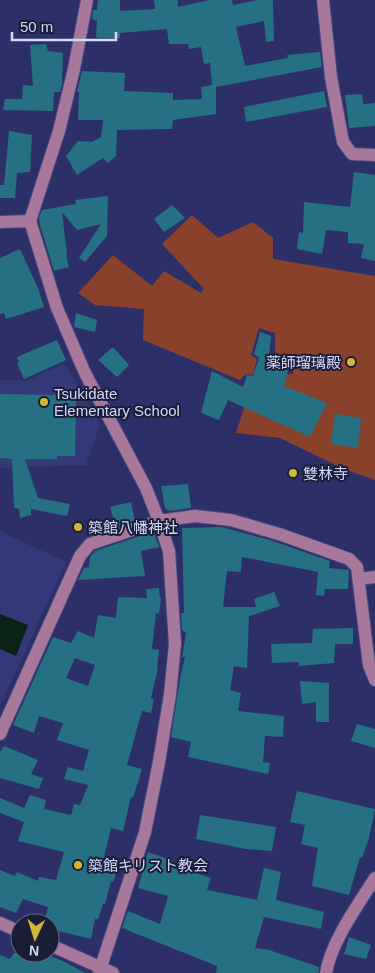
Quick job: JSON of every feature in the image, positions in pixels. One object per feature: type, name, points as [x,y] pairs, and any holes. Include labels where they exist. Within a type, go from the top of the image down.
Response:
[{"type":"street","points":[[87,0],[74,69],[59,131],[30,222],[57,308],[85,372],[146,488],[159,521],[169,551],[175,644],[170,695],[145,832],[100,971]]},
{"type":"street","points":[[324,0],[331,77],[343,142],[352,154],[375,155]]},
{"type":"street","points":[[0,222],[30,222]]},
{"type":"street","points":[[0,734],[80,556],[90,544],[159,521],[195,516],[222,519],[282,535],[349,559],[357,567],[369,666],[375,680]]},
{"type":"street","points":[[359,579],[375,577]]},
{"type":"street","points":[[326,973],[327,965],[343,930],[375,878]]},
{"type":"street","points":[[60,951],[100,971],[113,973]]},
{"type":"shaded area","points":[[192,215],[218,238],[253,222],[273,238],[273,259],[375,276],[375,480],[346,470],[280,438],[236,433],[249,392],[268,377],[293,374],[293,362],[275,355],[275,333],[259,328],[251,355],[257,359],[253,375],[246,374],[240,380],[143,340],[144,309],[95,305],[78,293],[113,255],[152,286],[164,271],[201,293],[204,289],[162,244]]},
{"type":"shaded area","name":"Tsukidate Elementary School","points":[[65,364],[100,424],[86,465],[0,468],[0,380],[25,381]]},
{"type":"shaded area","points":[[0,531],[66,562],[0,706]]},
{"type":"shaded area","points":[[0,614],[28,625],[16,656],[0,649]]},
{"type":"building","points":[[98,0],[120,0],[120,11],[155,9],[154,0],[178,0],[178,7],[209,0],[232,0],[233,5],[257,0],[273,0],[274,41],[266,42],[264,21],[236,27],[245,66],[288,58],[287,55],[320,52],[322,67],[216,87],[216,114],[173,120],[172,129],[117,130],[116,156],[108,163],[103,158],[77,175],[66,156],[78,141],[92,142],[101,137],[103,120],[78,120],[79,92],[77,92],[82,71],[125,73],[124,91],[173,93],[173,100],[202,99],[201,87],[212,85],[210,63],[204,64],[201,47],[189,49],[188,44],[169,44],[167,29],[120,33],[120,38],[96,38],[97,21],[92,19],[93,10],[97,10]]},
{"type":"building","points":[[46,44],[48,51],[63,53],[62,84],[60,92],[54,92],[53,111],[3,110],[5,99],[22,99],[23,85],[33,86],[30,45]]},
{"type":"building","points":[[324,91],[327,107],[246,122],[244,107]]},
{"type":"building","points":[[362,94],[363,104],[375,103],[375,126],[349,128],[345,95]]},
{"type":"building","points":[[9,131],[32,135],[30,172],[17,173],[15,198],[0,198],[0,185],[4,185]]},
{"type":"building","points":[[354,172],[375,175],[375,261],[361,258],[364,244],[348,243],[348,232],[326,230],[322,254],[297,249],[299,232],[303,233],[304,202],[350,207]]},
{"type":"building","points":[[108,196],[107,236],[85,262],[79,258],[101,224],[77,230],[62,212],[69,267],[54,271],[40,225],[39,218],[42,210],[76,204],[75,200]]},
{"type":"building","points":[[172,205],[185,218],[164,232],[154,219]]},
{"type":"building","points":[[20,249],[38,288],[44,307],[6,319],[4,313],[0,314],[0,258]]},
{"type":"building","points":[[76,313],[97,320],[95,332],[74,327]]},
{"type":"building","points":[[260,332],[271,336],[269,358],[289,367],[284,386],[327,403],[310,437],[228,400],[219,420],[201,413],[212,371],[243,387],[247,375],[253,376],[259,358],[254,354]]},
{"type":"building","points":[[57,340],[66,360],[24,379],[17,363],[19,362],[17,357]]},
{"type":"building","points":[[113,347],[129,365],[117,377],[98,360]]},
{"type":"building","points":[[0,394],[60,395],[60,398],[76,399],[75,456],[57,456],[57,459],[25,459],[38,498],[70,504],[67,516],[31,509],[31,515],[20,518],[19,509],[14,508],[12,459],[0,458]]},
{"type":"building","points":[[335,414],[361,418],[358,448],[331,444]]},
{"type":"building","points":[[188,484],[191,508],[169,511],[165,508],[161,486]]},
{"type":"building","points":[[131,502],[135,520],[116,527],[110,507]]},
{"type":"building","points":[[221,527],[270,540],[330,561],[329,568],[349,570],[348,589],[325,589],[324,596],[316,595],[318,572],[242,557],[241,572],[227,571],[223,607],[256,607],[254,599],[274,592],[280,606],[249,616],[247,668],[234,666],[230,690],[241,693],[238,711],[284,716],[283,737],[265,736],[263,762],[270,763],[268,774],[188,757],[191,742],[171,737],[185,657],[182,657],[186,633],[182,630],[181,613],[184,613],[182,528]]},
{"type":"building","points":[[154,533],[159,547],[141,551],[145,576],[78,580],[84,568],[89,567],[90,557],[95,551]]},
{"type":"building","points":[[159,588],[161,598],[159,614],[156,613],[152,649],[159,650],[158,669],[151,698],[154,699],[151,713],[142,711],[127,765],[142,769],[133,798],[131,797],[123,831],[111,828],[102,866],[118,869],[113,882],[111,881],[105,904],[103,904],[98,919],[95,919],[91,939],[60,931],[60,913],[46,913],[48,907],[23,899],[16,913],[0,907],[0,870],[15,876],[17,872],[38,881],[39,877],[56,880],[64,852],[18,841],[24,822],[0,813],[0,798],[24,808],[30,795],[46,800],[44,809],[71,815],[74,804],[80,805],[88,785],[64,779],[68,767],[83,771],[89,750],[57,740],[63,723],[39,716],[34,733],[13,725],[53,637],[71,643],[78,631],[94,638],[98,615],[116,618],[118,597],[147,598],[146,589]],"holes":[[[75,658],[95,665],[88,686],[66,678]]]},
{"type":"building","points":[[353,628],[353,644],[335,644],[334,663],[299,666],[299,662],[272,663],[271,644],[312,643],[313,629]]},
{"type":"building","points":[[300,681],[329,683],[329,722],[316,722],[316,702],[302,704]]},
{"type":"building","points":[[357,724],[375,729],[375,748],[351,741]]},
{"type":"building","points":[[4,746],[38,760],[31,774],[43,778],[39,789],[0,778],[0,752]]},
{"type":"building","points":[[297,791],[375,809],[369,838],[362,858],[360,857],[349,895],[312,886],[318,848],[301,844],[305,825],[290,822]]},
{"type":"building","points":[[200,815],[276,827],[272,851],[246,849],[196,839]]},
{"type":"building","points":[[148,852],[173,861],[171,865],[211,878],[207,890],[257,900],[264,868],[281,872],[276,900],[324,912],[321,929],[264,917],[255,948],[269,950],[319,967],[318,973],[216,973],[217,966],[122,928],[128,911],[160,924],[168,896],[138,888]]},
{"type":"building","points":[[349,937],[371,945],[366,959],[344,954]]},
{"type":"building","points":[[0,955],[10,959],[10,963],[60,963],[60,960],[85,973],[0,973]]},
{"type":"place","name":"薬師瑠璃殿","points":[[351,362]]},
{"type":"place","name":"Tsukidate Elementary School","points":[[44,402]]},
{"type":"place","name":"雙林寺","points":[[293,473]]},
{"type":"place","name":"築館八幡神社","points":[[78,527]]},
{"type":"place","name":"築館キリスト教会","points":[[78,865]]}]
